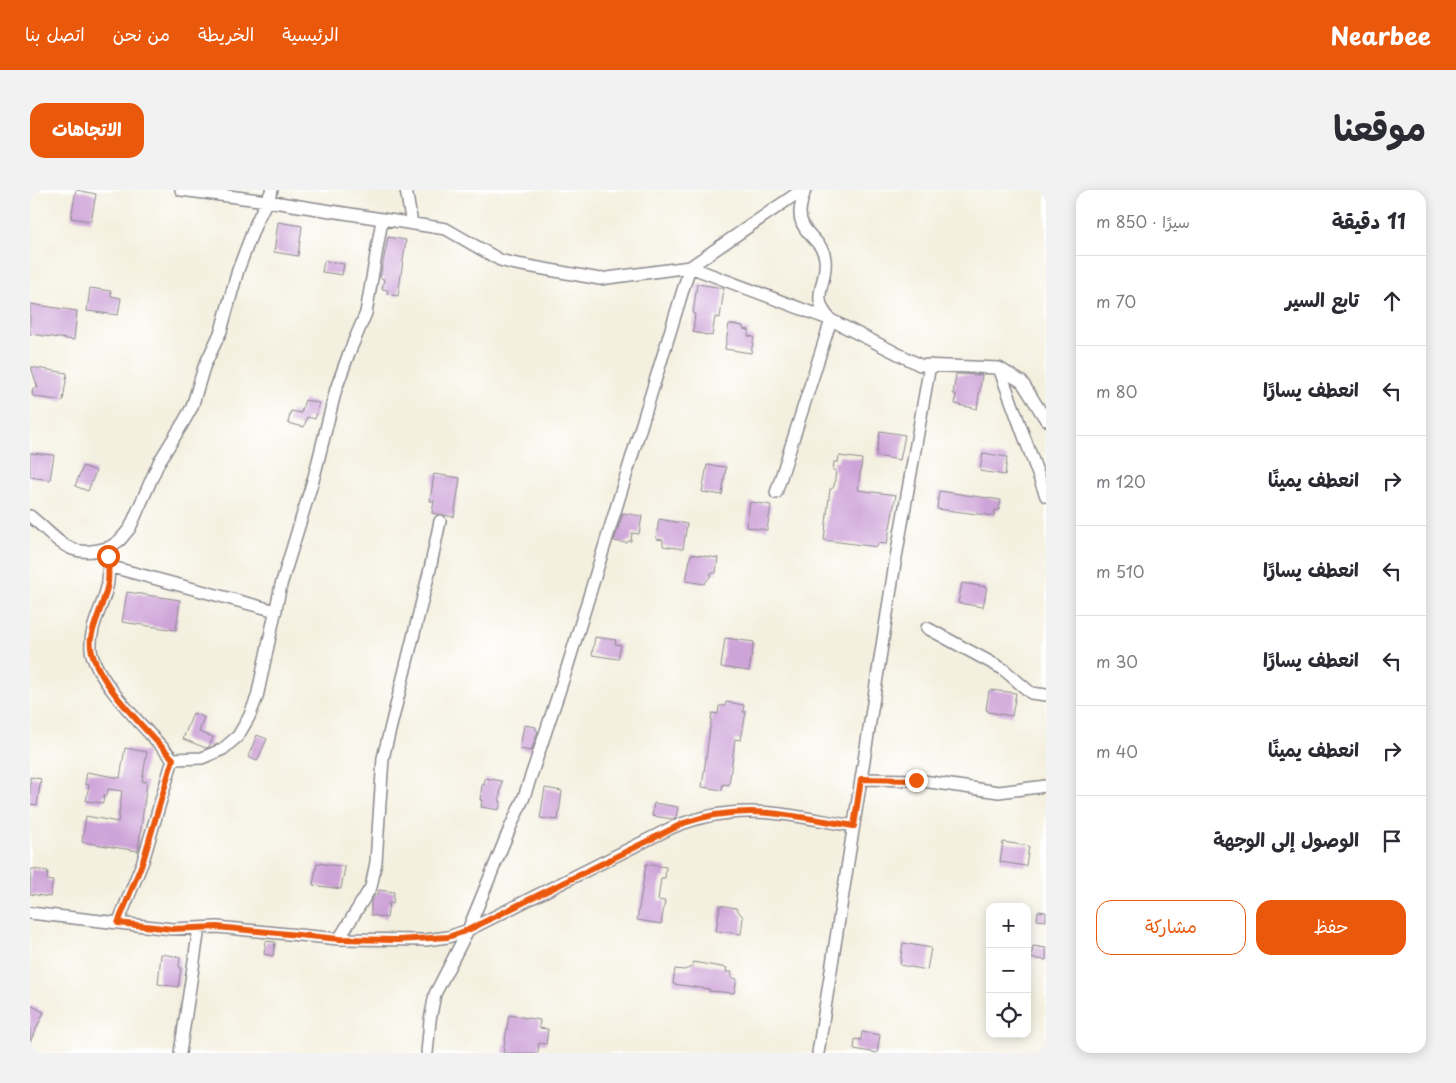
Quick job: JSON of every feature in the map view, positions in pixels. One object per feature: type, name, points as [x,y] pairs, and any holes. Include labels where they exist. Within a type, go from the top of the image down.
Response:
[{"type":"street","points":[[181,190],[270,195],[382,220],[446,230],[500,260],[511,264],[600,279],[690,267],[796,194],[799,190]]},
{"type":"street","points":[[406,190],[412,224]]},
{"type":"street","points":[[805,190],[800,212],[802,224],[826,257],[820,290],[820,303],[822,310],[831,320]]},
{"type":"street","points":[[30,516],[69,549],[89,553],[110,547],[120,540],[130,528],[159,462],[192,407],[204,368],[221,332],[238,270],[270,195]]},
{"type":"street","points":[[110,547],[108,582],[91,640],[94,664],[108,687],[173,759],[202,758],[223,749],[238,736],[250,718],[257,697],[281,585],[314,477],[336,389],[348,354],[366,313],[382,220]]},
{"type":"street","points":[[690,267],[831,320],[920,365],[999,368],[1022,382],[1046,420]]},
{"type":"street","points":[[426,1053],[435,994],[468,930],[527,788],[570,658],[690,267]]},
{"type":"street","points":[[776,493],[831,320]]},
{"type":"street","points":[[818,1053],[895,563],[930,365]]},
{"type":"street","points":[[999,368],[1046,496]]},
{"type":"street","points":[[339,939],[371,887],[376,862],[383,758],[430,570],[440,521]]},
{"type":"street","points":[[108,566],[276,611]]},
{"type":"street","points":[[927,628],[1002,669],[1031,693],[1046,695]]},
{"type":"street","points":[[118,923],[143,861],[173,759]]},
{"type":"street","points":[[861,779],[916,780],[999,792],[1046,786]]},
{"type":"street","points":[[30,913],[172,929],[225,928],[339,939],[425,940],[448,937],[468,930],[671,828],[698,818],[725,813],[753,811],[854,826]]},
{"type":"street","points":[[180,1053],[199,928]]},
{"type":"building","points":[[76,190],[96,194],[91,221],[71,218]]},
{"type":"building","points":[[278,222],[302,226],[298,256],[274,252]]},
{"type":"building","points":[[388,237],[406,240],[398,296],[387,294],[388,290],[382,289],[384,279],[380,278]]},
{"type":"building","points":[[324,261],[344,264],[342,275],[322,272]]},
{"type":"building","points":[[697,284],[724,288],[720,318],[715,317],[712,336],[693,332]]},
{"type":"building","points":[[90,288],[111,291],[111,296],[121,298],[118,315],[87,311]]},
{"type":"building","points":[[30,304],[77,311],[74,340],[30,334]]},
{"type":"building","points":[[729,324],[743,326],[743,329],[749,330],[748,336],[754,337],[751,353],[725,349]]},
{"type":"building","points":[[31,367],[67,373],[63,401],[32,395],[33,388],[38,388]]},
{"type":"building","points":[[956,374],[982,375],[977,409],[955,404],[956,394],[953,394]]},
{"type":"building","points":[[305,400],[319,403],[315,419],[307,417],[304,427],[288,423],[291,411],[301,413]]},
{"type":"building","points":[[880,431],[905,435],[900,460],[876,456]]},
{"type":"building","points":[[30,453],[54,455],[50,480],[30,477]]},
{"type":"building","points":[[983,453],[1007,457],[1005,475],[980,471]]},
{"type":"building","points":[[839,456],[862,459],[858,490],[896,495],[887,544],[878,543],[877,547],[824,540],[830,489],[834,486],[836,471],[833,470],[834,462],[838,462]]},
{"type":"building","points":[[707,465],[726,467],[722,495],[702,492]]},
{"type":"building","points":[[83,466],[96,471],[88,491],[75,486]]},
{"type":"building","points":[[434,474],[460,478],[454,517],[432,513],[434,501],[430,501]]},
{"type":"building","points":[[939,491],[1001,500],[999,510],[995,510],[994,516],[937,509]]},
{"type":"building","points":[[750,502],[771,505],[767,530],[746,527]]},
{"type":"building","points":[[623,513],[642,516],[639,534],[632,533],[631,541],[627,543],[614,541]]},
{"type":"building","points":[[659,519],[687,524],[683,549],[663,546],[663,540],[656,539]]},
{"type":"building","points":[[691,554],[718,558],[716,573],[711,573],[704,584],[686,581]]},
{"type":"building","points":[[962,583],[987,587],[983,607],[958,603]]},
{"type":"building","points":[[127,592],[180,600],[176,630],[122,622]]},
{"type":"building","points":[[595,637],[616,640],[615,644],[621,645],[618,659],[592,655]]},
{"type":"building","points":[[725,638],[754,642],[749,671],[721,667]]},
{"type":"building","points":[[989,691],[1016,693],[1012,716],[986,710]]},
{"type":"building","points":[[726,702],[744,705],[743,712],[746,712],[741,740],[735,739],[729,785],[723,784],[722,790],[702,787],[712,713],[718,714],[719,706],[725,706]]},
{"type":"building","points":[[193,713],[204,717],[199,732],[213,737],[209,747],[206,748],[183,739]]},
{"type":"building","points":[[524,725],[536,727],[538,731],[531,751],[520,749]]},
{"type":"building","points":[[257,735],[267,739],[257,761],[248,757]]},
{"type":"building","points":[[125,748],[147,752],[142,781],[147,782],[138,851],[82,842],[86,816],[118,822],[122,791],[108,789],[107,795],[104,795],[103,803],[86,801],[89,785],[85,784],[87,772],[120,778]]},
{"type":"building","points":[[30,777],[41,779],[37,805],[30,804]]},
{"type":"building","points":[[485,778],[502,781],[499,810],[481,807],[482,785],[484,785]]},
{"type":"building","points":[[545,788],[562,791],[558,820],[540,818]]},
{"type":"building","points":[[654,803],[678,807],[676,818],[652,816]]},
{"type":"building","points":[[1003,842],[1029,846],[1026,866],[1000,862]]},
{"type":"building","points":[[317,863],[345,867],[341,889],[313,885]]},
{"type":"building","points":[[646,864],[666,867],[665,878],[661,878],[658,900],[665,901],[661,924],[637,920]]},
{"type":"building","points":[[31,869],[48,871],[47,880],[53,881],[50,897],[30,894]]},
{"type":"building","points":[[379,890],[394,892],[393,904],[389,903],[387,918],[371,915],[371,902]]},
{"type":"building","points":[[720,905],[736,908],[743,917],[741,934],[716,931]]},
{"type":"building","points":[[1038,911],[1046,912],[1046,921],[1037,920]]},
{"type":"building","points":[[266,941],[275,942],[273,956],[264,954]]},
{"type":"building","points":[[903,943],[931,948],[927,970],[900,965]]},
{"type":"building","points":[[1033,946],[1046,948],[1046,960],[1031,958]]},
{"type":"building","points":[[161,954],[180,957],[179,967],[181,968],[178,987],[158,984]]},
{"type":"building","points":[[693,962],[727,968],[726,972],[732,972],[731,978],[737,979],[734,993],[709,991],[709,989],[673,984],[675,969],[684,970],[692,967]]},
{"type":"building","points":[[30,1005],[44,1012],[30,1042]]},
{"type":"building","points":[[509,1015],[540,1020],[539,1028],[548,1029],[546,1044],[539,1043],[538,1053],[503,1053]]},
{"type":"building","points":[[862,1032],[880,1035],[877,1053],[854,1049],[855,1039],[861,1040]]},
{"type":"route","points":[[108,556],[108,582],[91,640],[94,664],[108,687],[173,759],[143,861],[118,923],[172,929],[217,927],[339,939],[425,940],[448,937],[468,930],[671,828],[698,818],[739,811],[753,811],[854,826],[861,779],[916,780]]}]
